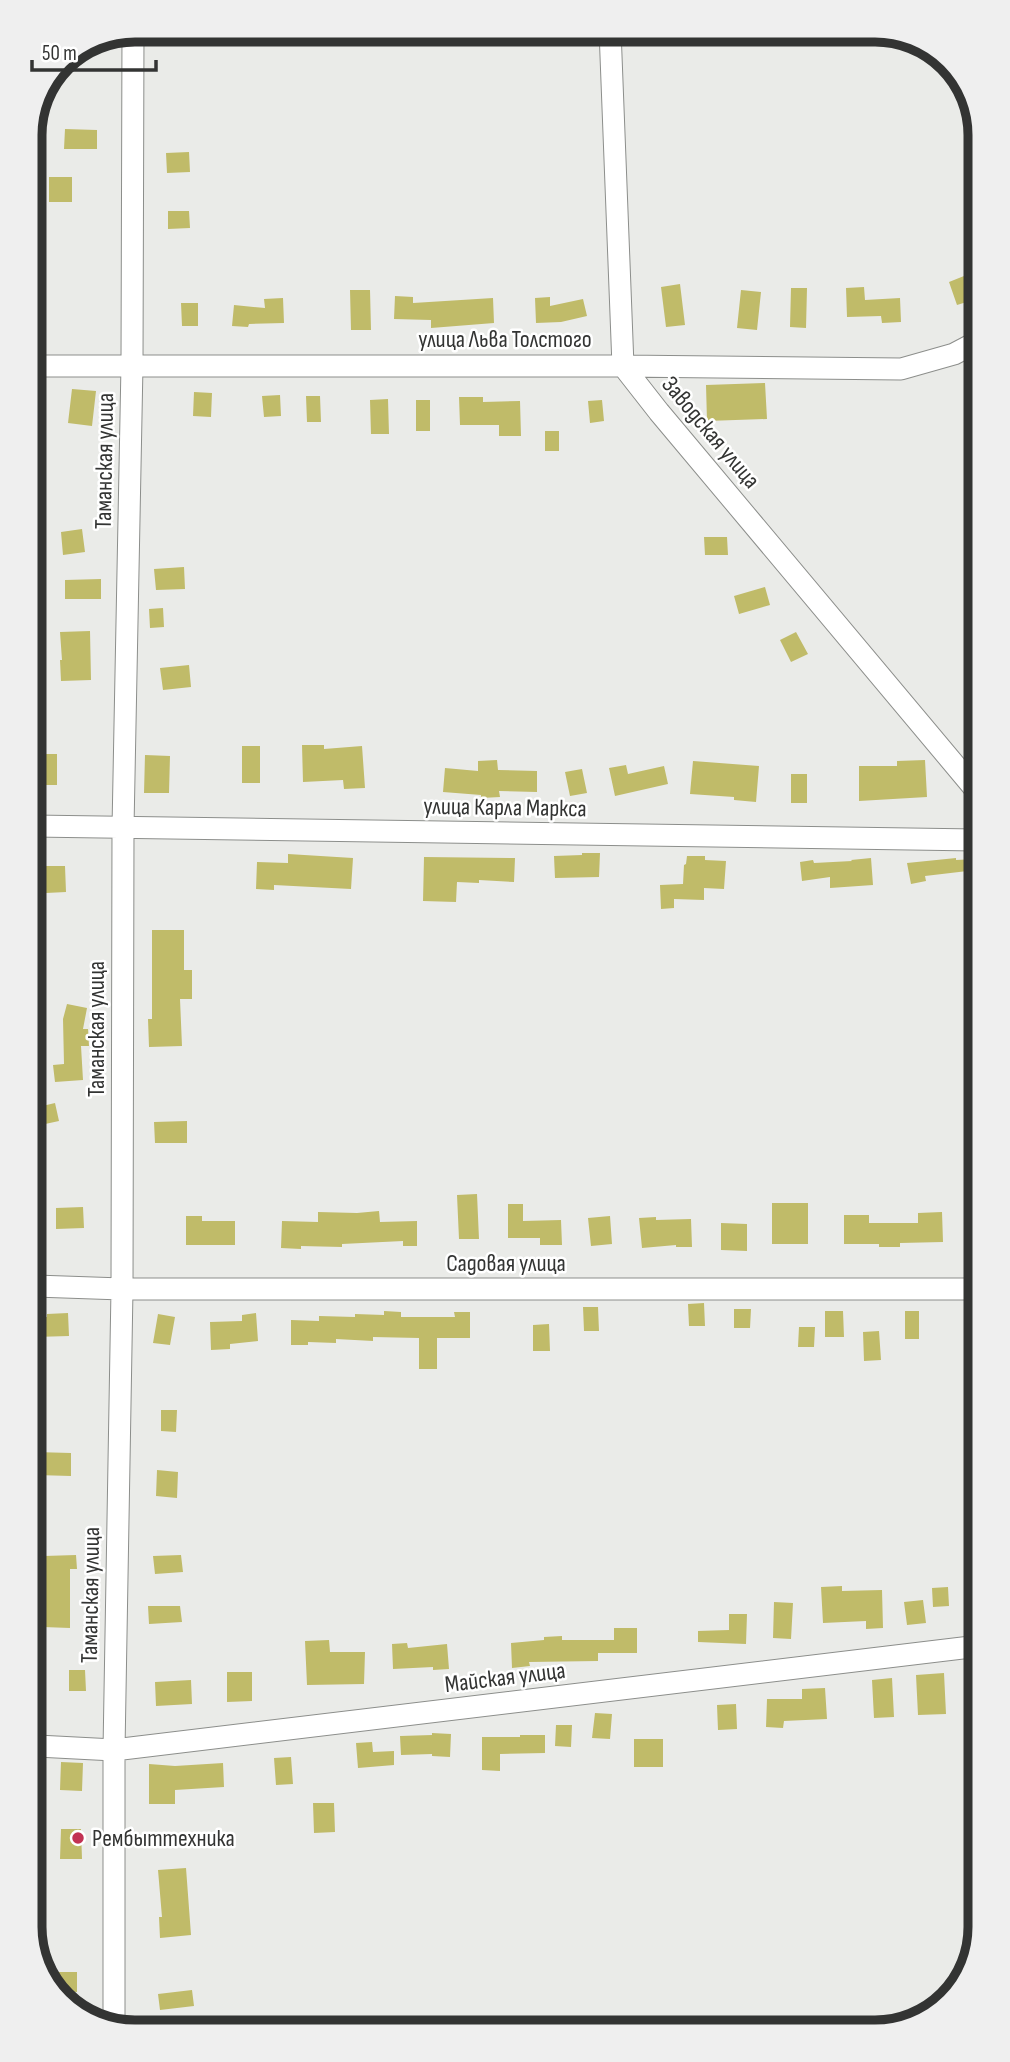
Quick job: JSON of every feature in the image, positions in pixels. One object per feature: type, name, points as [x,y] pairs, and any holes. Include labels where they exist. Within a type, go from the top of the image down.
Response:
[{"type":"street","name":"Таманская улица","points":[[114,2017],[114,1751],[122,1289],[123,828],[132,365],[133,42]]},
{"type":"street","points":[[610,42],[623,366]]},
{"type":"street","name":"улица Льва Толстого","points":[[42,366],[901,369],[954,354],[968,347]]},
{"type":"street","name":"Заводская улица","points":[[623,366],[968,781]]},
{"type":"street","name":"улица Карла Маркса","points":[[42,826],[968,840]]},
{"type":"street","name":"Садовая улица","points":[[42,1286],[122,1289],[968,1289]]},
{"type":"street","name":"Майская улица","points":[[42,1746],[114,1751],[968,1647]]},
{"type":"building","points":[[177,42],[197,44],[177,45]]},
{"type":"building","points":[[65,129],[97,130],[97,149],[64,149]]},
{"type":"building","points":[[189,152],[190,172],[167,173],[166,153]]},
{"type":"building","points":[[49,177],[72,177],[72,202],[49,202]]},
{"type":"building","points":[[168,211],[189,211],[190,228],[168,229]]},
{"type":"building","points":[[964,276],[968,287],[968,302],[957,305],[949,282]]},
{"type":"building","points":[[680,284],[685,325],[666,327],[661,287]]},
{"type":"building","points":[[864,287],[865,300],[900,298],[901,322],[882,323],[881,316],[847,317],[846,288]]},
{"type":"building","points":[[791,288],[807,288],[806,328],[790,327]]},
{"type":"building","points":[[350,290],[370,290],[371,330],[351,330]]},
{"type":"building","points":[[741,290],[761,292],[757,330],[737,328]]},
{"type":"building","points":[[395,296],[413,297],[413,303],[493,298],[494,323],[431,328],[431,320],[394,319]]},
{"type":"building","points":[[550,297],[550,306],[583,299],[587,316],[561,322],[536,323],[535,298]]},
{"type":"building","points":[[283,298],[284,323],[232,326],[234,305],[265,308],[264,299]]},
{"type":"building","points":[[181,303],[198,303],[198,326],[182,326]]},
{"type":"building","points":[[765,383],[767,419],[707,421],[706,385]]},
{"type":"building","points":[[72,389],[96,391],[92,426],[68,423]]},
{"type":"building","points":[[194,392],[212,393],[211,417],[193,416]]},
{"type":"building","points":[[280,395],[281,416],[264,417],[262,396]]},
{"type":"building","points":[[306,396],[320,396],[321,422],[307,422]]},
{"type":"building","points":[[459,397],[483,397],[483,402],[520,401],[521,436],[499,436],[499,425],[460,425]]},
{"type":"building","points":[[388,399],[389,434],[371,434],[370,400]]},
{"type":"building","points":[[416,400],[430,400],[430,431],[416,431]]},
{"type":"building","points":[[602,400],[604,421],[590,423],[588,401]]},
{"type":"building","points":[[545,431],[559,431],[559,451],[545,451]]},
{"type":"building","points":[[82,529],[85,552],[63,555],[61,532]]},
{"type":"building","points":[[704,537],[727,537],[728,555],[705,555]]},
{"type":"building","points":[[184,567],[185,589],[156,590],[154,569]]},
{"type":"building","points":[[101,579],[101,599],[65,599],[65,580]]},
{"type":"building","points":[[765,587],[770,605],[739,614],[734,596]]},
{"type":"building","points":[[163,608],[164,627],[150,628],[149,609]]},
{"type":"building","points":[[90,631],[91,680],[61,681],[60,632]]},
{"type":"building","points":[[796,632],[808,654],[791,662],[780,640]]},
{"type":"building","points":[[189,665],[191,687],[163,690],[160,668]]},
{"type":"building","points":[[302,745],[324,745],[324,749],[362,746],[365,788],[344,789],[343,780],[303,782]]},
{"type":"building","points":[[242,746],[260,746],[260,783],[242,783]]},
{"type":"building","points":[[42,754],[57,754],[57,785],[42,785]]},
{"type":"building","points":[[145,755],[170,756],[169,793],[144,793]]},
{"type":"building","points":[[497,760],[498,770],[537,771],[537,792],[499,791],[500,797],[481,798],[481,795],[443,792],[445,768],[478,771],[478,761]]},
{"type":"building","points":[[925,760],[927,797],[859,801],[859,766],[897,766],[897,761]]},
{"type":"building","points":[[693,761],[759,766],[756,802],[734,800],[734,797],[690,794]]},
{"type":"building","points":[[626,765],[628,774],[664,766],[668,784],[615,796],[609,768]]},
{"type":"building","points":[[582,769],[587,793],[570,796],[565,772]]},
{"type":"building","points":[[791,774],[807,774],[807,803],[791,803]]},
{"type":"building","points":[[600,853],[599,877],[555,878],[554,856]]},
{"type":"building","points":[[288,854],[353,858],[351,889],[274,885],[274,890],[256,889],[257,862],[288,863]]},
{"type":"building","points":[[687,856],[705,856],[705,860],[726,861],[724,889],[704,888],[704,900],[674,899],[674,908],[661,909],[660,885],[683,884]]},
{"type":"building","points":[[424,857],[515,858],[514,882],[457,882],[456,902],[423,901]]},
{"type":"building","points":[[871,858],[873,885],[830,888],[830,877],[802,881],[800,862]]},
{"type":"building","points":[[956,858],[968,859],[968,871],[925,876],[926,881],[911,884],[907,863]]},
{"type":"building","points":[[46,866],[65,866],[66,892],[46,893]]},
{"type":"building","points":[[152,930],[184,930],[184,970],[192,970],[192,999],[180,999],[182,1046],[149,1047],[148,1019],[152,1019]]},
{"type":"building","points":[[67,1004],[87,1008],[83,1029],[88,1029],[89,1046],[81,1046],[83,1080],[55,1082],[53,1065],[64,1064],[63,1019]]},
{"type":"building","points":[[55,1103],[59,1121],[42,1125],[42,1106]]},
{"type":"building","points":[[187,1121],[187,1143],[155,1143],[154,1122]]},
{"type":"building","points":[[477,1194],[479,1239],[459,1239],[457,1195]]},
{"type":"building","points":[[772,1203],[808,1203],[808,1244],[772,1244]]},
{"type":"building","points":[[508,1204],[523,1204],[523,1221],[561,1220],[562,1245],[540,1245],[540,1238],[508,1238]]},
{"type":"building","points":[[83,1207],[84,1228],[56,1229],[56,1208]]},
{"type":"building","points":[[379,1211],[380,1222],[417,1221],[417,1246],[403,1246],[403,1241],[342,1244],[342,1247],[281,1248],[282,1221],[318,1222],[318,1212]]},
{"type":"building","points":[[942,1212],[943,1242],[900,1243],[900,1247],[844,1244],[844,1215],[869,1215],[869,1223],[918,1223],[918,1213]]},
{"type":"building","points":[[186,1216],[202,1216],[202,1221],[235,1221],[235,1245],[186,1245]]},
{"type":"building","points":[[610,1216],[612,1244],[591,1246],[588,1218]]},
{"type":"building","points":[[656,1217],[656,1220],[691,1219],[692,1247],[676,1245],[642,1248],[639,1218]]},
{"type":"building","points":[[721,1223],[747,1224],[747,1251],[721,1250]]},
{"type":"building","points":[[704,1303],[705,1326],[689,1326],[688,1304]]},
{"type":"building","points":[[583,1307],[598,1307],[599,1331],[584,1331]]},
{"type":"building","points":[[734,1309],[751,1309],[750,1328],[734,1328]]},
{"type":"building","points":[[384,1311],[401,1312],[401,1317],[455,1317],[454,1312],[470,1312],[470,1338],[437,1338],[437,1369],[419,1369],[419,1338],[373,1337],[373,1341],[336,1339],[336,1343],[308,1342],[308,1345],[291,1345],[291,1320],[319,1321],[319,1316],[355,1317],[355,1314],[384,1315]]},
{"type":"building","points":[[825,1311],[843,1311],[844,1337],[825,1337]]},
{"type":"building","points":[[905,1311],[919,1311],[919,1339],[905,1339]]},
{"type":"building","points":[[68,1313],[69,1336],[42,1337],[42,1317],[47,1317],[47,1314]]},
{"type":"building","points":[[256,1313],[258,1341],[230,1344],[230,1349],[211,1350],[210,1322],[242,1321],[242,1315]]},
{"type":"building","points":[[158,1314],[175,1317],[170,1345],[153,1343]]},
{"type":"building","points":[[549,1324],[550,1351],[533,1351],[533,1325]]},
{"type":"building","points":[[799,1327],[815,1327],[814,1347],[798,1347]]},
{"type":"building","points":[[879,1331],[881,1360],[864,1361],[863,1332]]},
{"type":"building","points":[[161,1410],[177,1410],[176,1432],[161,1431]]},
{"type":"building","points":[[42,1452],[71,1453],[71,1476],[42,1475]]},
{"type":"building","points":[[157,1470],[178,1472],[177,1498],[156,1496]]},
{"type":"building","points":[[76,1555],[77,1569],[70,1569],[70,1628],[43,1627],[44,1556]]},
{"type":"building","points":[[181,1555],[183,1572],[155,1574],[153,1556]]},
{"type":"building","points":[[842,1586],[842,1591],[882,1590],[883,1628],[866,1629],[866,1621],[823,1623],[821,1587]]},
{"type":"building","points":[[948,1587],[949,1606],[933,1607],[932,1588]]},
{"type":"building","points":[[923,1600],[926,1623],[907,1625],[904,1602]]},
{"type":"building","points":[[774,1602],[793,1603],[791,1639],[773,1638]]},
{"type":"building","points":[[148,1606],[180,1606],[182,1622],[149,1624]]},
{"type":"building","points":[[729,1614],[747,1614],[746,1644],[698,1642],[698,1631],[729,1630]]},
{"type":"building","points":[[614,1628],[637,1628],[637,1653],[598,1653],[598,1661],[529,1662],[530,1666],[512,1668],[511,1643],[562,1636],[562,1640],[614,1640]]},
{"type":"building","points":[[329,1640],[330,1652],[365,1652],[364,1684],[307,1685],[305,1641]]},
{"type":"building","points":[[407,1643],[408,1648],[447,1644],[449,1669],[393,1669],[392,1644]]},
{"type":"building","points":[[69,1670],[85,1670],[86,1691],[69,1691]]},
{"type":"building","points":[[227,1672],[252,1672],[252,1701],[227,1702]]},
{"type":"building","points":[[944,1673],[946,1714],[918,1715],[916,1675]]},
{"type":"building","points":[[892,1678],[894,1717],[874,1718],[872,1680]]},
{"type":"building","points":[[191,1680],[192,1704],[156,1706],[155,1682]]},
{"type":"building","points":[[825,1688],[827,1719],[784,1721],[783,1728],[766,1727],[767,1699],[802,1699],[802,1689]]},
{"type":"building","points":[[736,1704],[737,1729],[718,1730],[717,1705]]},
{"type":"building","points":[[595,1713],[612,1714],[610,1739],[592,1738]]},
{"type":"building","points":[[556,1725],[572,1725],[571,1747],[555,1746]]},
{"type":"building","points":[[451,1734],[450,1757],[432,1754],[401,1755],[400,1736]]},
{"type":"building","points":[[545,1735],[545,1753],[500,1754],[500,1771],[482,1770],[482,1737]]},
{"type":"building","points":[[634,1739],[663,1739],[663,1767],[634,1767]]},
{"type":"building","points":[[372,1742],[373,1752],[394,1751],[394,1765],[358,1768],[356,1743]]},
{"type":"building","points":[[291,1757],[293,1784],[276,1785],[274,1758]]},
{"type":"building","points":[[61,1762],[83,1763],[82,1791],[60,1790]]},
{"type":"building","points":[[223,1763],[224,1787],[175,1790],[175,1804],[149,1804],[149,1764],[175,1766]]},
{"type":"building","points":[[313,1803],[334,1803],[335,1832],[314,1833]]},
{"type":"building","points":[[61,1829],[81,1829],[82,1859],[60,1859]]},
{"type":"building","points":[[186,1868],[191,1935],[160,1938],[159,1917],[162,1917],[158,1870]]},
{"type":"building","points":[[53,1972],[77,1972],[77,1992],[69,1992]]},
{"type":"building","points":[[192,1990],[194,2006],[160,2010],[158,1994]]},
{"type":"place","name":"Рембыттехника","points":[[78,1838]]}]
